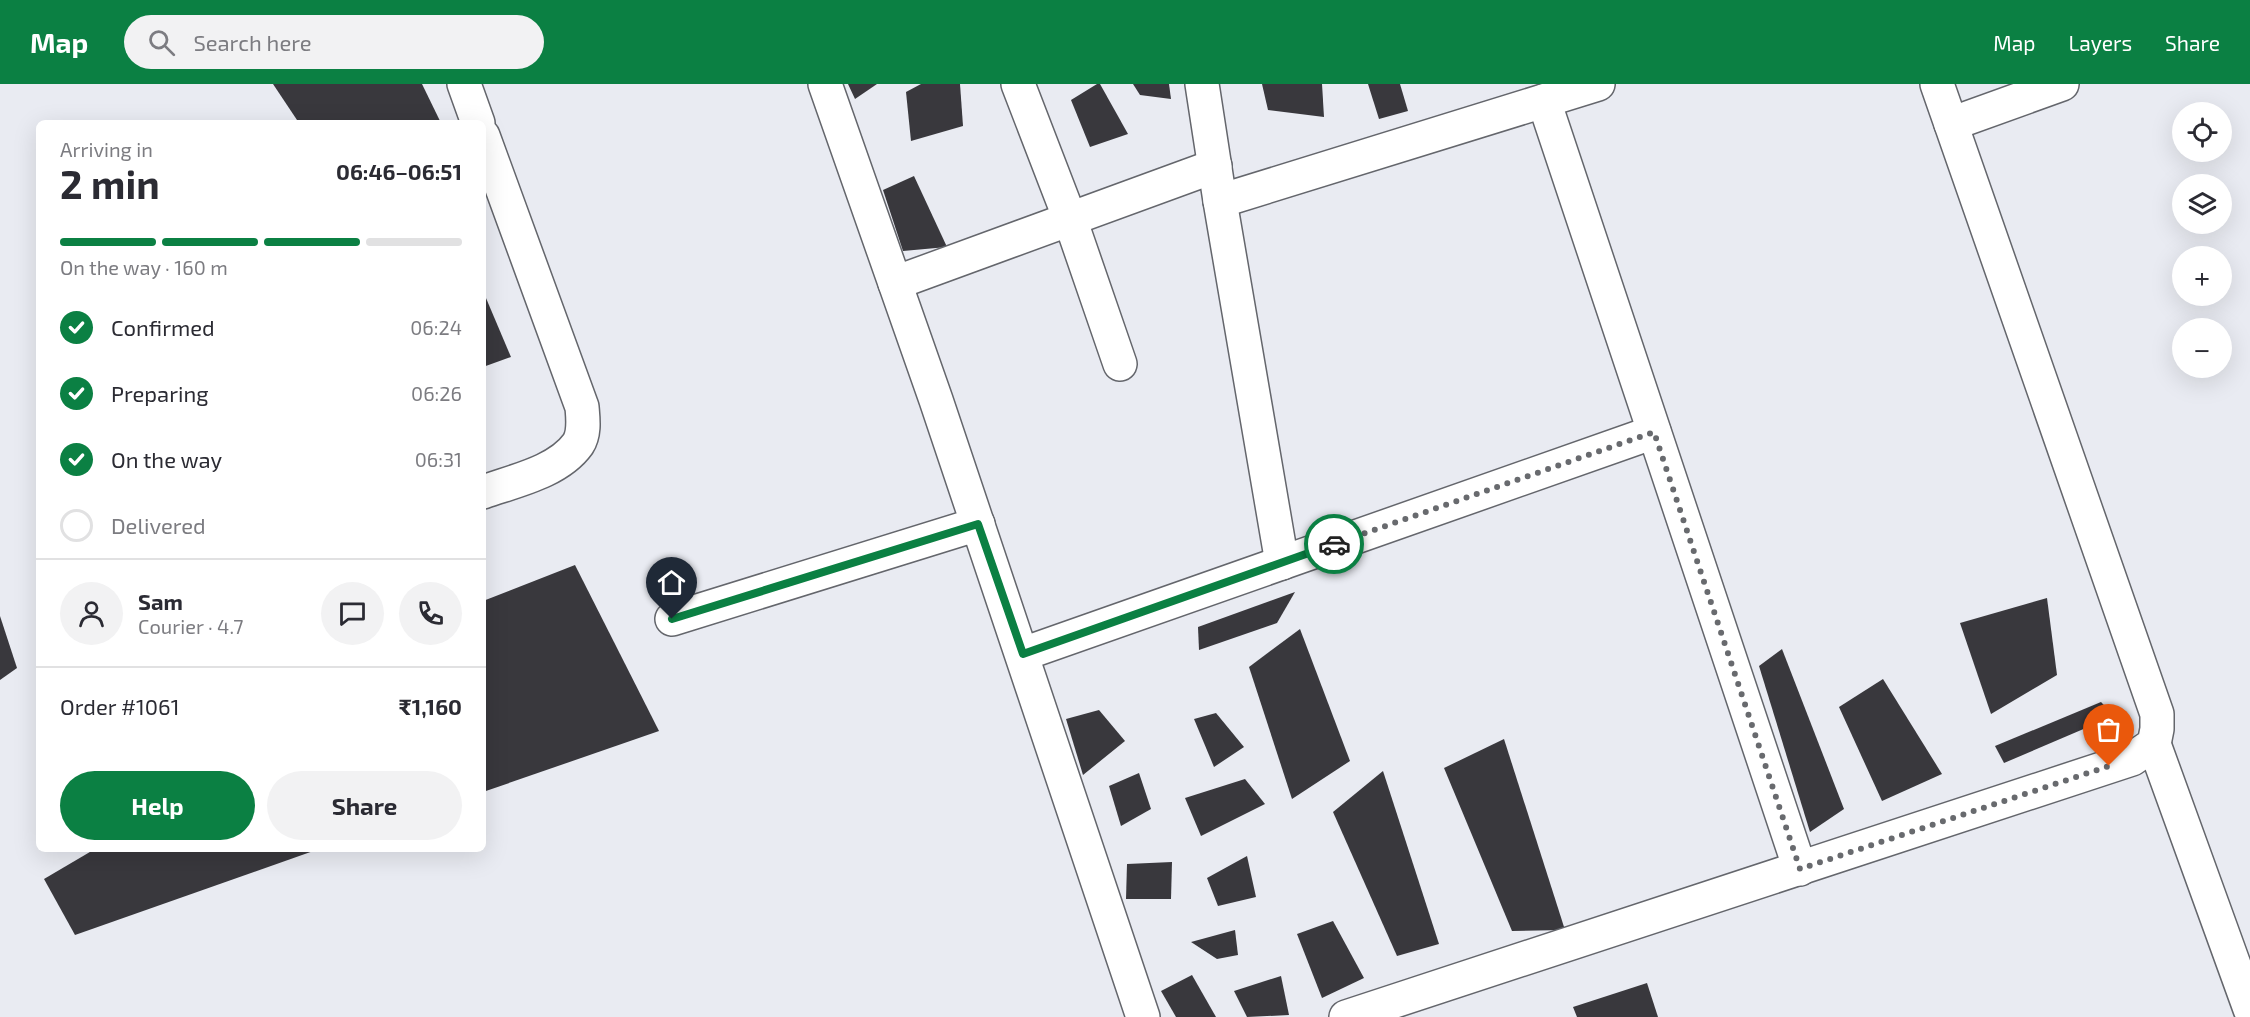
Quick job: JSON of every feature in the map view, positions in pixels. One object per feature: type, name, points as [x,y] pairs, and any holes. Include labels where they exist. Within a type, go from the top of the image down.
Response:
[{"type":"street","points":[[464,84],[477,120]]},
{"type":"street","points":[[825,84],[1023,654],[1143,1017]]},
{"type":"street","points":[[1018,84],[1070,219],[1120,364]]},
{"type":"street","points":[[1202,84],[1282,563]]},
{"type":"street","points":[[1220,201],[1554,94],[1598,84]]},
{"type":"street","points":[[1937,84],[2157,714],[2154,744],[2250,1009]]},
{"type":"street","points":[[1951,124],[2062,84]]},
{"type":"street","points":[[1554,94],[1654,432],[1800,869]]},
{"type":"street","points":[[486,144],[582,407],[584,428],[579,443],[563,459],[541,471],[486,491]]},
{"type":"street","points":[[895,284],[1215,166]]},
{"type":"street","points":[[1023,654],[1654,432]]},
{"type":"street","points":[[672,619],[978,524]]},
{"type":"street","points":[[1346,1017],[2132,759],[2154,744]]},
{"type":"building","points":[[273,84],[422,84],[440,120],[297,120]]},
{"type":"building","points":[[848,84],[877,84],[855,99]]},
{"type":"building","points":[[921,84],[960,84],[963,126],[911,141],[906,92]]},
{"type":"building","points":[[1100,84],[1128,134],[1090,147],[1071,100]]},
{"type":"building","points":[[1133,84],[1169,84],[1171,99],[1140,95]]},
{"type":"building","points":[[1262,84],[1322,84],[1324,117],[1268,110]]},
{"type":"building","points":[[1368,84],[1400,84],[1408,111],[1379,119]]},
{"type":"building","points":[[914,176],[947,247],[903,251],[883,190]]},
{"type":"building","points":[[486,298],[511,357],[486,366]]},
{"type":"building","points":[[575,565],[659,731],[486,791],[486,600]]},
{"type":"building","points":[[1295,592],[1277,623],[1199,650],[1198,627]]},
{"type":"building","points":[[2047,598],[2057,675],[1991,714],[1960,623]]},
{"type":"building","points":[[0,616],[17,668],[0,680]]},
{"type":"building","points":[[1300,629],[1350,761],[1292,799],[1249,667]]},
{"type":"building","points":[[1782,649],[1844,809],[1810,832],[1759,666]]},
{"type":"building","points":[[1883,679],[1942,774],[1882,801],[1839,707]]},
{"type":"building","points":[[2101,702],[2114,716],[2004,763],[1995,746]]},
{"type":"building","points":[[1099,710],[1125,741],[1083,775],[1066,719]]},
{"type":"building","points":[[1216,713],[1244,747],[1214,767],[1194,719]]},
{"type":"building","points":[[1504,739],[1565,930],[1512,931],[1444,768]]},
{"type":"building","points":[[1383,771],[1439,944],[1397,956],[1333,812]]},
{"type":"building","points":[[1139,773],[1151,809],[1121,826],[1109,786]]},
{"type":"building","points":[[1245,779],[1265,804],[1201,836],[1185,798]]},
{"type":"building","points":[[90,852],[310,852],[75,935],[44,879]]},
{"type":"building","points":[[1247,856],[1256,897],[1218,906],[1207,878]]},
{"type":"building","points":[[1172,862],[1171,899],[1126,899],[1127,864]]},
{"type":"building","points":[[1333,921],[1364,978],[1322,998],[1297,934]]},
{"type":"building","points":[[1235,930],[1238,955],[1217,959],[1191,942]]},
{"type":"building","points":[[1192,975],[1216,1017],[1176,1017],[1161,991]]},
{"type":"building","points":[[1281,976],[1289,1015],[1247,1017],[1234,991]]},
{"type":"building","points":[[1647,983],[1658,1017],[1577,1017],[1573,1007]]},
{"type":"way so far","points":[[1334,544],[1654,432],[1800,869],[2109,766]]},
{"type":"route","points":[[672,619],[978,524],[1023,654],[1334,544]]}]
